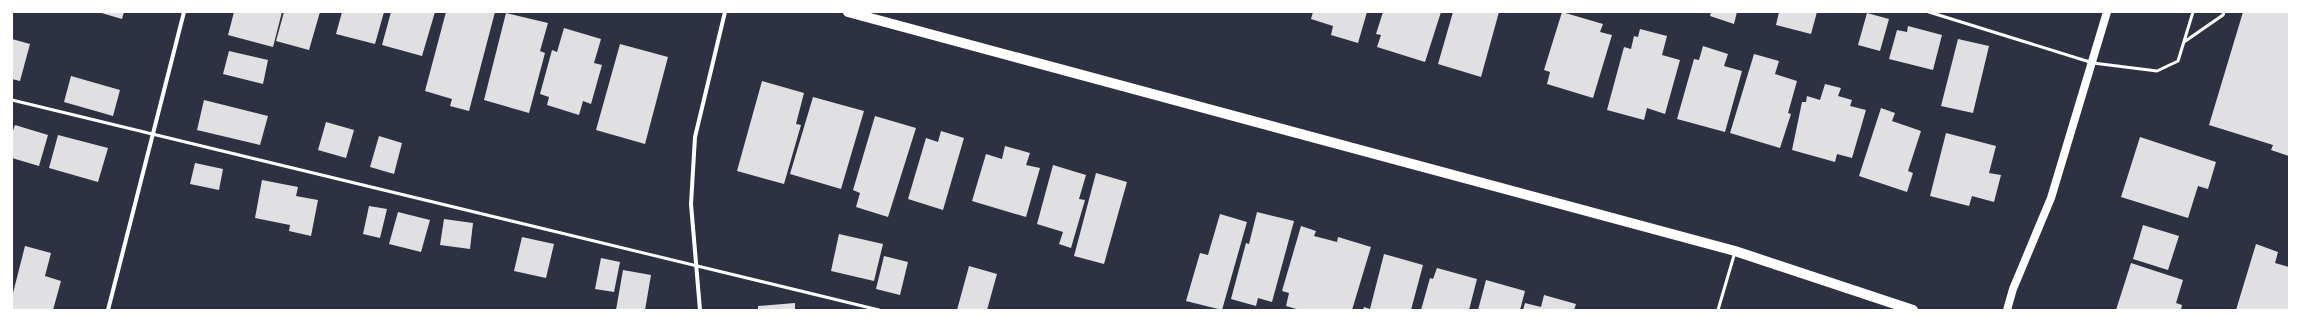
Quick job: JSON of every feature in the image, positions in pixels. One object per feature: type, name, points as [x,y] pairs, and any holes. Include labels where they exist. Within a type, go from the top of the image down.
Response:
[{"type":"main road","points":[[848,12],[1735,251],[1913,310]]},
{"type":"main road","points":[[2007,310],[2012,289],[2051,198],[2093,63],[2107,12]]},
{"type":"street","points":[[108,310],[184,12]]},
{"type":"street","points":[[700,310],[691,204],[695,136],[725,12]]},
{"type":"lane","points":[[1929,12],[2093,63],[2157,71],[2178,61],[2193,12]]},
{"type":"lane","points":[[2184,42],[2223,15],[2224,12]]},
{"type":"lane","points":[[12,100],[696,264],[879,310]]},
{"type":"lane","points":[[1718,310],[1735,251]]},
{"type":"building","points":[[98,12],[124,12],[122,19]]},
{"type":"building","points":[[234,12],[282,12],[273,47],[228,35]]},
{"type":"building","points":[[284,12],[320,12],[309,50],[276,41]]},
{"type":"building","points":[[342,12],[384,12],[375,44],[336,34]]},
{"type":"building","points":[[391,12],[435,12],[422,56],[382,45]]},
{"type":"building","points":[[446,12],[495,12],[469,111],[450,106],[452,99],[425,91]]},
{"type":"building","points":[[1313,12],[1367,12],[1358,43],[1331,35],[1333,26],[1311,19]]},
{"type":"building","points":[[1383,12],[1441,12],[1425,62],[1377,47],[1381,35],[1376,34]]},
{"type":"building","points":[[1453,12],[1499,12],[1481,77],[1438,64]]},
{"type":"building","points":[[1562,12],[1603,24],[1600,32],[1612,35],[1593,98],[1547,84],[1550,72],[1544,70]]},
{"type":"building","points":[[1711,12],[1737,12],[1734,24],[1710,16]]},
{"type":"building","points":[[1779,12],[1817,12],[1811,34],[1776,25]]},
{"type":"building","points":[[2243,12],[2289,12],[2289,156],[2271,150],[2273,145],[2209,125]]},
{"type":"building","points":[[506,13],[548,23],[540,51],[545,53],[529,113],[484,100]]},
{"type":"building","points":[[1867,13],[1889,19],[1880,51],[1858,45]]},
{"type":"building","points":[[1908,26],[1942,35],[1933,70],[1889,59],[1897,30],[1907,32]]},
{"type":"building","points":[[564,28],[601,39],[594,63],[602,65],[591,104],[583,101],[579,115],[547,105],[549,97],[540,94],[552,50],[557,52]]},
{"type":"building","points":[[1640,29],[1667,36],[1662,55],[1680,60],[1665,114],[1647,108],[1644,120],[1607,110],[1624,47],[1631,49],[1634,36],[1638,37]]},
{"type":"building","points":[[12,39],[30,44],[20,81],[12,79]]},
{"type":"building","points":[[1958,39],[1989,46],[1973,113],[1941,106]]},
{"type":"building","points":[[620,44],[668,57],[645,144],[596,130]]},
{"type":"building","points":[[1703,46],[1728,54],[1724,66],[1742,71],[1725,132],[1677,119],[1694,59],[1699,60]]},
{"type":"building","points":[[229,51],[268,60],[263,84],[223,74]]},
{"type":"building","points":[[1754,54],[1779,61],[1775,74],[1797,81],[1788,113],[1791,114],[1780,148],[1730,133]]},
{"type":"building","points":[[71,76],[120,90],[113,116],[64,102]]},
{"type":"building","points":[[762,81],[804,93],[796,124],[801,125],[784,184],[737,171]]},
{"type":"building","points":[[1825,84],[1841,88],[1838,96],[1852,100],[1850,106],[1866,110],[1852,158],[1837,154],[1835,162],[1792,150],[1802,102],[1806,102],[1807,96],[1820,100]]},
{"type":"building","points":[[813,97],[864,111],[841,189],[790,174]]},
{"type":"building","points":[[204,100],[268,116],[260,145],[197,130]]},
{"type":"building","points":[[1881,108],[1895,113],[1892,121],[1921,131],[1908,171],[1913,173],[1907,192],[1859,176]]},
{"type":"building","points":[[875,116],[916,128],[888,217],[856,207],[860,193],[853,190]]},
{"type":"building","points":[[326,122],[354,130],[346,158],[318,150]]},
{"type":"building","points":[[15,125],[48,135],[39,166],[12,158],[12,133]]},
{"type":"building","points":[[941,131],[964,138],[943,210],[908,199],[926,138],[938,142]]},
{"type":"building","points":[[1946,133],[1996,146],[1989,173],[2001,175],[1994,202],[1972,196],[1969,206],[1930,196]]},
{"type":"building","points":[[58,135],[108,148],[98,182],[49,168]]},
{"type":"building","points":[[379,136],[402,143],[394,174],[370,167]]},
{"type":"building","points":[[2140,137],[2216,162],[2208,189],[2198,186],[2188,218],[2121,197]]},
{"type":"building","points":[[1005,146],[1030,153],[1026,165],[1040,168],[1026,217],[972,201],[986,154],[1002,159]]},
{"type":"building","points":[[195,163],[223,169],[219,190],[190,184]]},
{"type":"building","points":[[1053,165],[1086,175],[1079,199],[1085,200],[1071,248],[1059,244],[1063,232],[1037,224]]},
{"type":"building","points":[[1096,173],[1127,182],[1104,264],[1074,256]]},
{"type":"building","points":[[262,180],[298,187],[296,196],[318,200],[311,236],[289,231],[290,225],[255,218]]},
{"type":"building","points":[[369,206],[387,209],[380,238],[363,234]]},
{"type":"building","points":[[398,212],[430,220],[421,252],[389,244]]},
{"type":"building","points":[[1257,212],[1294,221],[1272,302],[1258,298],[1256,306],[1231,299],[1246,243],[1249,244]]},
{"type":"building","points":[[1220,214],[1247,222],[1222,310],[1186,301],[1200,253],[1208,255]]},
{"type":"building","points":[[444,219],[473,223],[470,249],[440,245]]},
{"type":"building","points":[[2143,225],[2179,236],[2168,270],[2133,259]]},
{"type":"building","points":[[1301,226],[1316,231],[1314,236],[1337,242],[1338,237],[1371,247],[1352,310],[1300,310],[1286,306],[1289,293],[1282,291]]},
{"type":"building","points":[[839,234],[883,244],[874,281],[831,271]]},
{"type":"building","points":[[522,237],[554,244],[546,278],[514,271]]},
{"type":"building","points":[[2256,244],[2278,252],[2275,263],[2289,267],[2289,310],[2236,310]]},
{"type":"building","points":[[25,246],[51,253],[45,276],[61,281],[53,310],[12,310],[12,297]]},
{"type":"building","points":[[1384,254],[1423,265],[1411,310],[1363,310],[1364,307],[1370,309]]},
{"type":"building","points":[[884,256],[908,262],[900,295],[876,289]]},
{"type":"building","points":[[601,258],[620,262],[614,292],[595,289]]},
{"type":"building","points":[[2131,263],[2183,280],[2176,303],[2182,305],[2181,310],[2116,310]]},
{"type":"building","points":[[969,266],[997,274],[987,310],[957,310]]},
{"type":"building","points":[[1437,268],[1477,279],[1469,310],[1421,310],[1430,278],[1433,279]]},
{"type":"building","points":[[623,270],[651,275],[645,310],[616,310]]},
{"type":"building","points":[[1486,280],[1525,291],[1520,310],[1478,310]]},
{"type":"building","points":[[1544,295],[1576,304],[1574,310],[1523,310],[1525,303],[1541,307]]},
{"type":"building","points":[[795,303],[795,310],[758,310],[758,306]]}]
